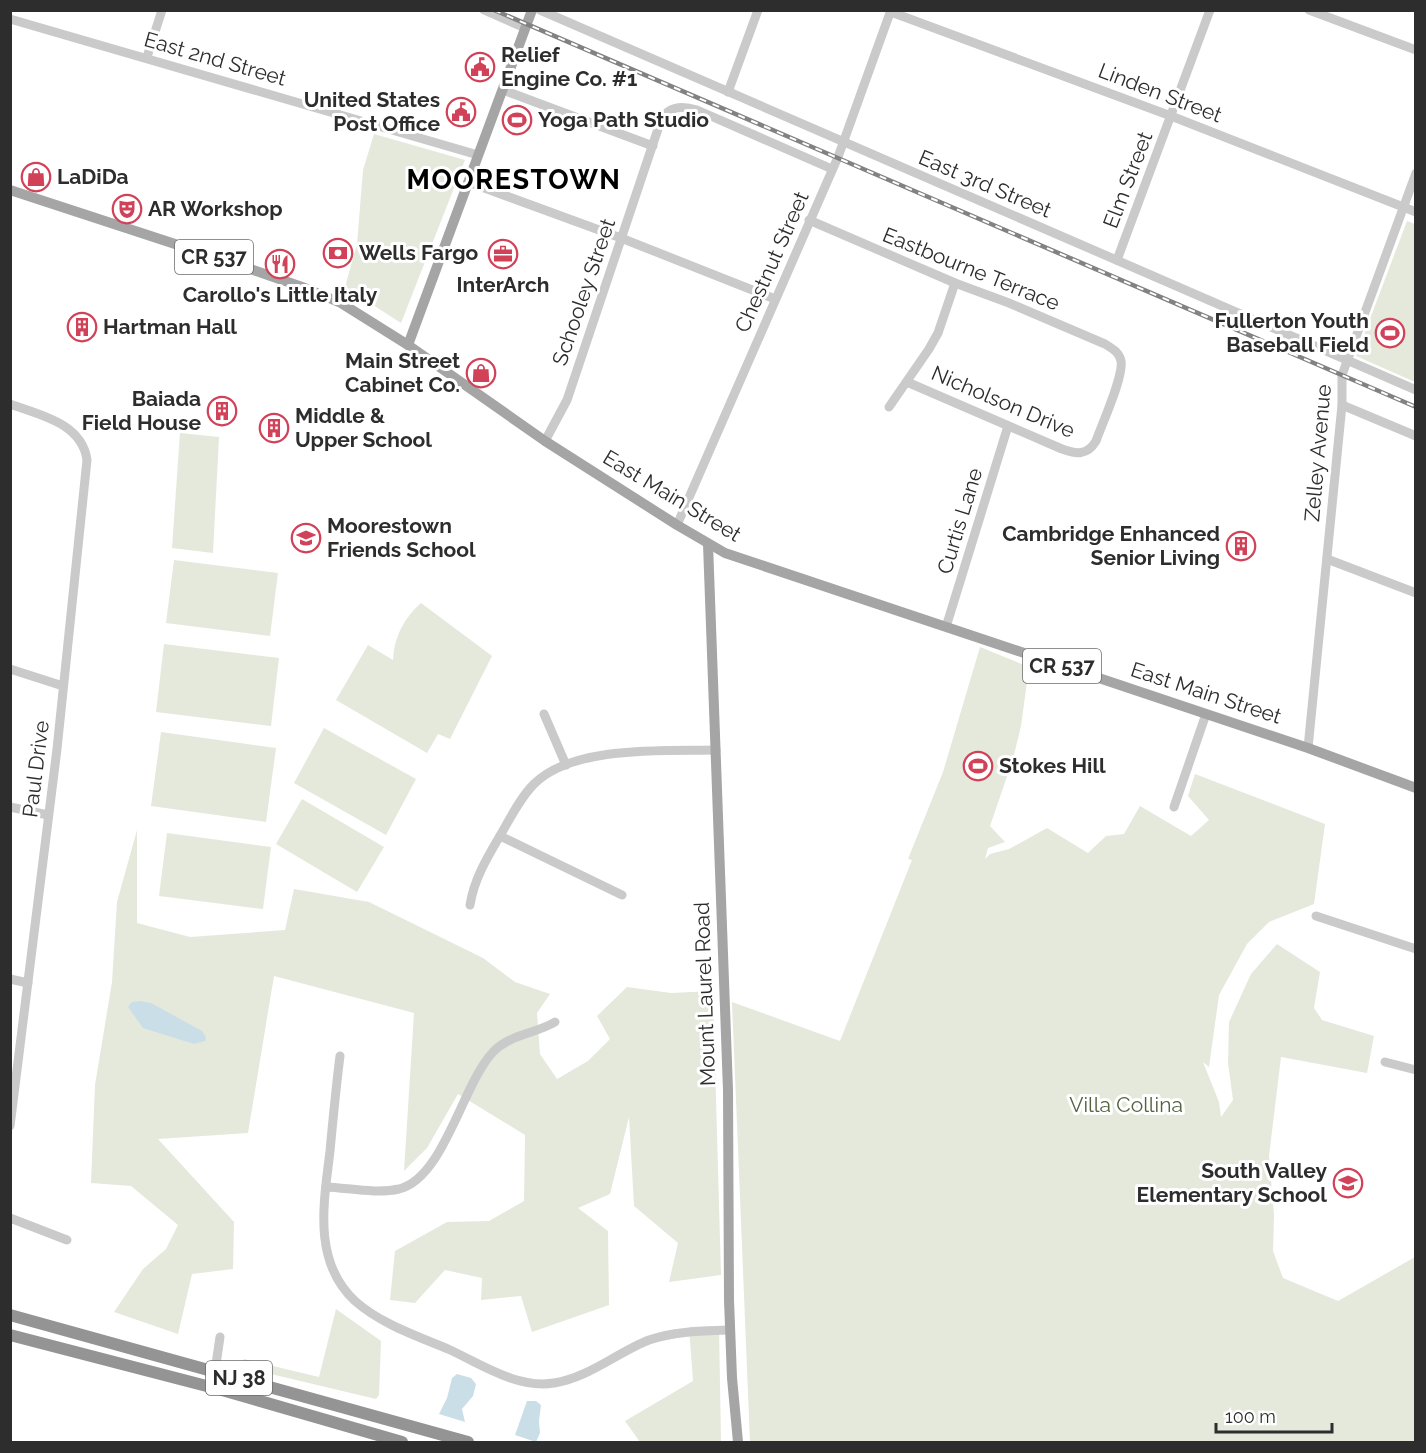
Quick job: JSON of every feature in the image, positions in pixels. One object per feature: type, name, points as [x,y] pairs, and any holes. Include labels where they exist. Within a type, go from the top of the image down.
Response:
[{"type":"highway","name":"NJ 38","points":[[10,1315],[468,1443]]},
{"type":"highway","name":"NJ 38","points":[[10,1335],[211,1388],[402,1443]]},
{"type":"main road","points":[[408,345],[532,10]]},
{"type":"main road","name":"East Main Street","points":[[10,190],[320,294],[357,312],[545,441],[725,553],[1308,748],[1416,788]]},
{"type":"main road","name":"Mount Laurel Road","points":[[708,544],[728,1090],[730,1330],[738,1443]]},
{"type":"street","points":[[147,57],[162,10]]},
{"type":"street","points":[[484,10],[525,28]]},
{"type":"street","name":"East 3rd Street","points":[[540,10],[1416,390]]},
{"type":"street","points":[[728,92],[758,10]]},
{"type":"street","name":"Elm Street","points":[[1117,260],[1210,10]]},
{"type":"street","points":[[1309,10],[1416,50]]},
{"type":"street","name":"Linden Street","points":[[891,11],[1171,116],[1416,212]]},
{"type":"street","name":"Chestnut Street","points":[[677,525],[832,169],[891,11]]},
{"type":"street","name":"East 2nd Street","points":[[10,19],[478,155]]},
{"type":"street","points":[[503,90],[653,146]]},
{"type":"street","name":"Schooley Street","points":[[545,441],[567,400],[662,117],[672,108],[687,107],[832,169]]},
{"type":"street","name":"Zelley Avenue","points":[[1308,748],[1342,405],[1342,375],[1416,173]]},
{"type":"street","points":[[468,182],[621,238],[775,299]]},
{"type":"street","name":"Eastbourne Terrace","points":[[809,220],[955,283],[1009,303],[1105,345],[1118,354]]},
{"type":"street","name":"Nicholson Drive","points":[[889,407],[908,382],[938,333],[955,283]]},
{"type":"street","name":"Nicholson Drive","points":[[908,382],[1068,451],[1080,453],[1090,450],[1096,441],[1119,377],[1121,365],[1118,354]]},
{"type":"street","name":"Paul Drive","points":[[10,405],[63,425],[81,441],[87,460],[63,686],[10,1126]]},
{"type":"street","points":[[1342,405],[1416,436]]},
{"type":"street","name":"Curtis Lane","points":[[946,627],[1008,426]]},
{"type":"street","points":[[1327,559],[1416,593]]},
{"type":"street","points":[[10,669],[63,686]]},
{"type":"street","points":[[544,714],[566,765]]},
{"type":"street","points":[[1174,807],[1206,714]]},
{"type":"street","points":[[470,905],[475,884],[512,813],[534,783],[566,765],[590,757],[611,754],[716,750]]},
{"type":"street","points":[[10,807],[48,815]]},
{"type":"street","points":[[500,836],[622,895]]},
{"type":"street","points":[[1316,916],[1416,949]]},
{"type":"street","points":[[10,979],[28,983]]},
{"type":"street","points":[[326,1187],[393,1190],[409,1186],[416,1181],[430,1166],[472,1082],[494,1050],[511,1039],[555,1022]]},
{"type":"street","points":[[340,1056],[323,1219],[327,1252],[339,1281],[355,1301],[414,1335],[514,1379],[533,1384],[558,1383],[578,1376],[637,1346],[663,1336],[730,1330]]},
{"type":"street","points":[[1384,1062],[1416,1070]]},
{"type":"street","points":[[10,1218],[67,1240]]},
{"type":"street","points":[[215,1371],[220,1337]]},
{"type":"green space","points":[[374,134],[465,160],[401,323],[345,287],[357,244],[363,170]]},
{"type":"green space","name":"Fullerton Youth Baseball Field","points":[[1407,221],[1415,224],[1415,382],[1356,356]]},
{"type":"green space","points":[[180,433],[219,437],[213,553],[172,548]]},
{"type":"green space","points":[[174,560],[278,573],[270,636],[166,623]]},
{"type":"green space","points":[[421,603],[492,656],[450,739],[438,734],[427,753],[336,700],[368,645],[393,660],[395,644],[401,628]]},
{"type":"green space","points":[[164,644],[279,658],[271,726],[156,712]]},
{"type":"green space","name":"Villa Collina","points":[[980,647],[1029,667],[1021,726],[1013,759],[990,826],[1005,842],[988,848],[985,859],[990,854],[1009,849],[1047,828],[1088,853],[1106,836],[1124,834],[1140,806],[1191,836],[1209,820],[1188,796],[1195,774],[1325,824],[1314,904],[1269,922],[1247,944],[1219,995],[1209,1067],[1203,1062],[1219,1102],[1221,1117],[1233,1100],[1228,1063],[1229,1022],[1251,974],[1277,944],[1320,972],[1314,1008],[1322,1020],[1374,1036],[1367,1073],[1281,1057],[1269,1156],[1274,1215],[1273,1251],[1283,1278],[1338,1301],[1415,1257],[1415,1442],[750,1442],[732,1002],[840,1041],[912,860],[908,859],[943,772]]},
{"type":"green space","points":[[324,728],[416,779],[386,835],[294,783]]},
{"type":"green space","points":[[161,732],[276,748],[266,822],[151,806]]},
{"type":"green space","points":[[302,799],[384,847],[357,892],[276,844]]},
{"type":"green space","points":[[137,830],[137,923],[190,937],[285,930],[294,889],[369,902],[483,958],[515,982],[550,994],[537,1013],[540,1054],[557,1079],[588,1061],[610,1039],[597,1016],[627,987],[671,993],[713,991],[721,1275],[669,1282],[678,1243],[634,1206],[629,1117],[610,1194],[578,1208],[608,1231],[609,1305],[532,1332],[521,1296],[481,1300],[482,1278],[445,1270],[415,1303],[390,1300],[395,1251],[447,1222],[489,1221],[524,1201],[525,1135],[458,1094],[427,1148],[404,1171],[414,1013],[274,976],[248,1133],[158,1139],[234,1222],[233,1269],[192,1274],[178,1334],[114,1312],[143,1269],[166,1249],[178,1225],[131,1186],[91,1183],[95,1085],[112,982],[117,902]]},
{"type":"green space","points":[[167,833],[271,847],[263,909],[159,896]]},
{"type":"green space","points":[[336,1309],[381,1341],[379,1395],[376,1399],[237,1366],[244,1359],[319,1377]]},
{"type":"green space","points":[[719,1326],[721,1442],[640,1442],[625,1421],[693,1381],[689,1327]]},
{"type":"water","points":[[132,1002],[151,1003],[202,1031],[206,1037],[205,1041],[194,1044],[143,1028],[128,1007]]},
{"type":"water","points":[[457,1374],[471,1378],[476,1384],[473,1396],[462,1409],[465,1422],[439,1414],[447,1398],[452,1378]]},
{"type":"water","points":[[527,1401],[536,1401],[541,1405],[540,1433],[536,1442],[515,1435]]},
{"type":"railway","points":[[494,10],[1416,407]]},
{"type":"place","name":"Relief Engine Co. #1","points":[[480,67]]},
{"type":"place","name":"United States Post Office","points":[[461,112]]},
{"type":"place","name":"Yoga Path Studio","points":[[517,120]]},
{"type":"place","name":"LaDiDa","points":[[36,177]]},
{"type":"place","name":"AR Workshop","points":[[127,209]]},
{"type":"place","name":"Wells Fargo","points":[[338,253]]},
{"type":"place","name":"InterArch","points":[[503,254]]},
{"type":"place","name":"Carollo's Little Italy","points":[[280,264]]},
{"type":"place","name":"Hartman Hall","points":[[82,327]]},
{"type":"place","name":"Fullerton Youth Baseball Field","points":[[1390,333]]},
{"type":"place","name":"Main Street Cabinet Co.","points":[[481,373]]},
{"type":"place","name":"Baiada Field House","points":[[222,411]]},
{"type":"place","name":"Middle & Upper School","points":[[274,428]]},
{"type":"place","name":"Moorestown Friends School","points":[[306,538]]},
{"type":"place","name":"Cambridge Enhanced Senior Living","points":[[1241,546]]},
{"type":"place","name":"Stokes Hill","points":[[978,766]]},
{"type":"place","name":"South Valley Elementary School","points":[[1348,1183]]},
{"type":"district","name":"MOORESTOWN","points":[[514,180]]}]
